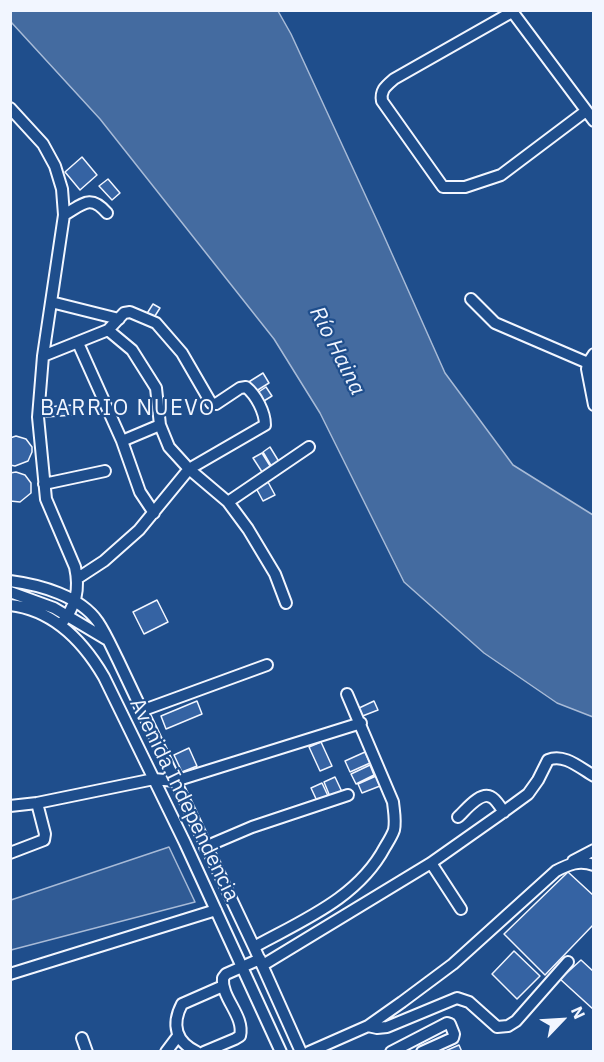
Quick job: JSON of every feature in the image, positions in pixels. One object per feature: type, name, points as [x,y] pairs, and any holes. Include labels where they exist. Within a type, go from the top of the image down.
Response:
[{"type":"street","points":[[586,111],[501,175],[465,187],[443,187],[382,101],[381,95],[383,88],[394,79],[511,11],[594,121]]},
{"type":"street","points":[[12,113],[43,144],[55,166],[62,189],[64,215],[43,356],[38,417],[48,507],[78,578],[75,603],[61,624]]},
{"type":"street","points":[[64,215],[92,201],[100,205],[107,213]]},
{"type":"street","points":[[471,299],[495,323],[591,359],[594,405]]},
{"type":"street","points":[[51,302],[119,319]]},
{"type":"street","points":[[43,356],[108,330],[127,311],[156,323],[182,353],[211,403],[216,404],[240,388],[246,387],[265,415],[265,425],[189,469],[154,513],[104,561],[78,578]]},
{"type":"street","points":[[108,330],[132,350],[156,388],[160,425],[169,447],[189,469],[228,502],[248,529],[275,574],[286,603]]},
{"type":"street","points":[[78,343],[122,441],[140,492],[154,513]]},
{"type":"street","points":[[122,441],[160,425]]},
{"type":"street","points":[[228,502],[309,447]]},
{"type":"street","points":[[44,484],[105,471]]},
{"type":"street","name":"Avenida Independencia","points":[[10,581],[41,586],[75,603],[98,621],[254,947],[301,1052]]},
{"type":"street","name":"Avenida Independencia","points":[[10,592],[44,603],[69,615],[108,641]]},
{"type":"street","name":"Avenida Independencia","points":[[10,605],[25,607],[61,624],[92,656],[105,677],[281,1052]]},
{"type":"street","points":[[141,711],[267,665]]},
{"type":"street","points":[[105,677],[123,670]]},
{"type":"street","points":[[254,947],[326,909],[360,882],[381,855],[393,831],[395,817],[393,802],[347,694]]},
{"type":"street","points":[[10,806],[37,803],[154,779],[175,781],[360,723]]},
{"type":"street","points":[[204,1052],[236,1040],[241,1031],[223,986],[223,978],[226,974],[261,962],[430,863],[528,794],[548,760],[560,757],[594,776]]},
{"type":"street","points":[[205,847],[252,827],[348,795]]},
{"type":"street","points":[[459,817],[480,798],[487,795],[492,797],[504,812]]},
{"type":"street","points":[[10,853],[44,840],[45,834],[37,803]]},
{"type":"street","points":[[309,1052],[368,1026],[453,964],[556,871],[594,850]]},
{"type":"street","points":[[567,864],[578,862],[594,865]]},
{"type":"street","points":[[430,863],[461,909]]},
{"type":"street","points":[[10,974],[216,910]]},
{"type":"street","points":[[368,1026],[387,1027],[457,998],[469,1002],[497,1027],[508,1026],[516,1022],[568,962]]},
{"type":"street","points":[[198,1052],[178,1036],[177,1021],[182,1004],[223,986]]},
{"type":"street","points":[[391,1052],[447,1023],[450,1024],[454,1034],[453,1038],[422,1052]]},
{"type":"street","points":[[166,1052],[178,1036]]},
{"type":"street","points":[[82,1038],[87,1052]]},
{"type":"shaded area","points":[[169,847],[195,902],[11,950],[11,900]]},
{"type":"water","name":"Río Haina","points":[[11,10],[278,11],[291,34],[445,373],[513,465],[593,515],[593,717],[557,703],[484,653],[404,582],[320,413],[274,339],[100,119],[11,22]]},
{"type":"building","points":[[82,157],[97,175],[80,190],[65,172]]},
{"type":"building","points":[[108,179],[120,193],[112,200],[99,186]]},
{"type":"building","points":[[153,304],[160,308],[153,319],[146,315]]},
{"type":"building","points":[[263,373],[269,383],[253,393],[247,383]]},
{"type":"building","points":[[266,387],[272,396],[259,404],[254,395]]},
{"type":"building","points":[[73,405],[74,415],[46,417],[45,407]]},
{"type":"building","points":[[16,436],[26,439],[32,447],[32,452],[28,461],[15,466],[10,465],[10,438]]},
{"type":"building","points":[[270,447],[281,465],[273,469],[263,452]]},
{"type":"building","points":[[262,453],[272,469],[264,475],[253,458]]},
{"type":"building","points":[[10,473],[25,475],[31,483],[31,493],[20,502],[10,501]]},
{"type":"building","points":[[268,482],[275,495],[263,501],[256,488]]},
{"type":"building","points":[[157,600],[168,622],[144,634],[133,612]]},
{"type":"building","points":[[197,701],[202,714],[166,729],[161,716]]},
{"type":"building","points":[[374,701],[378,710],[360,717],[357,709]]},
{"type":"building","points":[[321,742],[332,766],[320,771],[309,747]]},
{"type":"building","points":[[189,748],[197,766],[182,772],[174,755]]},
{"type":"building","points":[[365,752],[370,763],[350,772],[345,761]]},
{"type":"building","points":[[370,765],[374,775],[356,784],[351,774]]},
{"type":"building","points":[[376,776],[380,786],[362,793],[358,784]]},
{"type":"building","points":[[335,777],[343,794],[331,799],[324,782]]},
{"type":"building","points":[[322,783],[329,798],[318,803],[311,788]]},
{"type":"building","points":[[568,872],[594,896],[594,924],[545,975],[504,934]]},
{"type":"building","points":[[514,951],[540,976],[517,999],[492,974]]},
{"type":"building","points":[[581,960],[594,972],[594,1010],[560,979]]},
{"type":"building","points":[[459,1045],[462,1052],[443,1052]]},
{"type":"district","name":"BARRIO NUEVO","points":[[128,409]]}]
